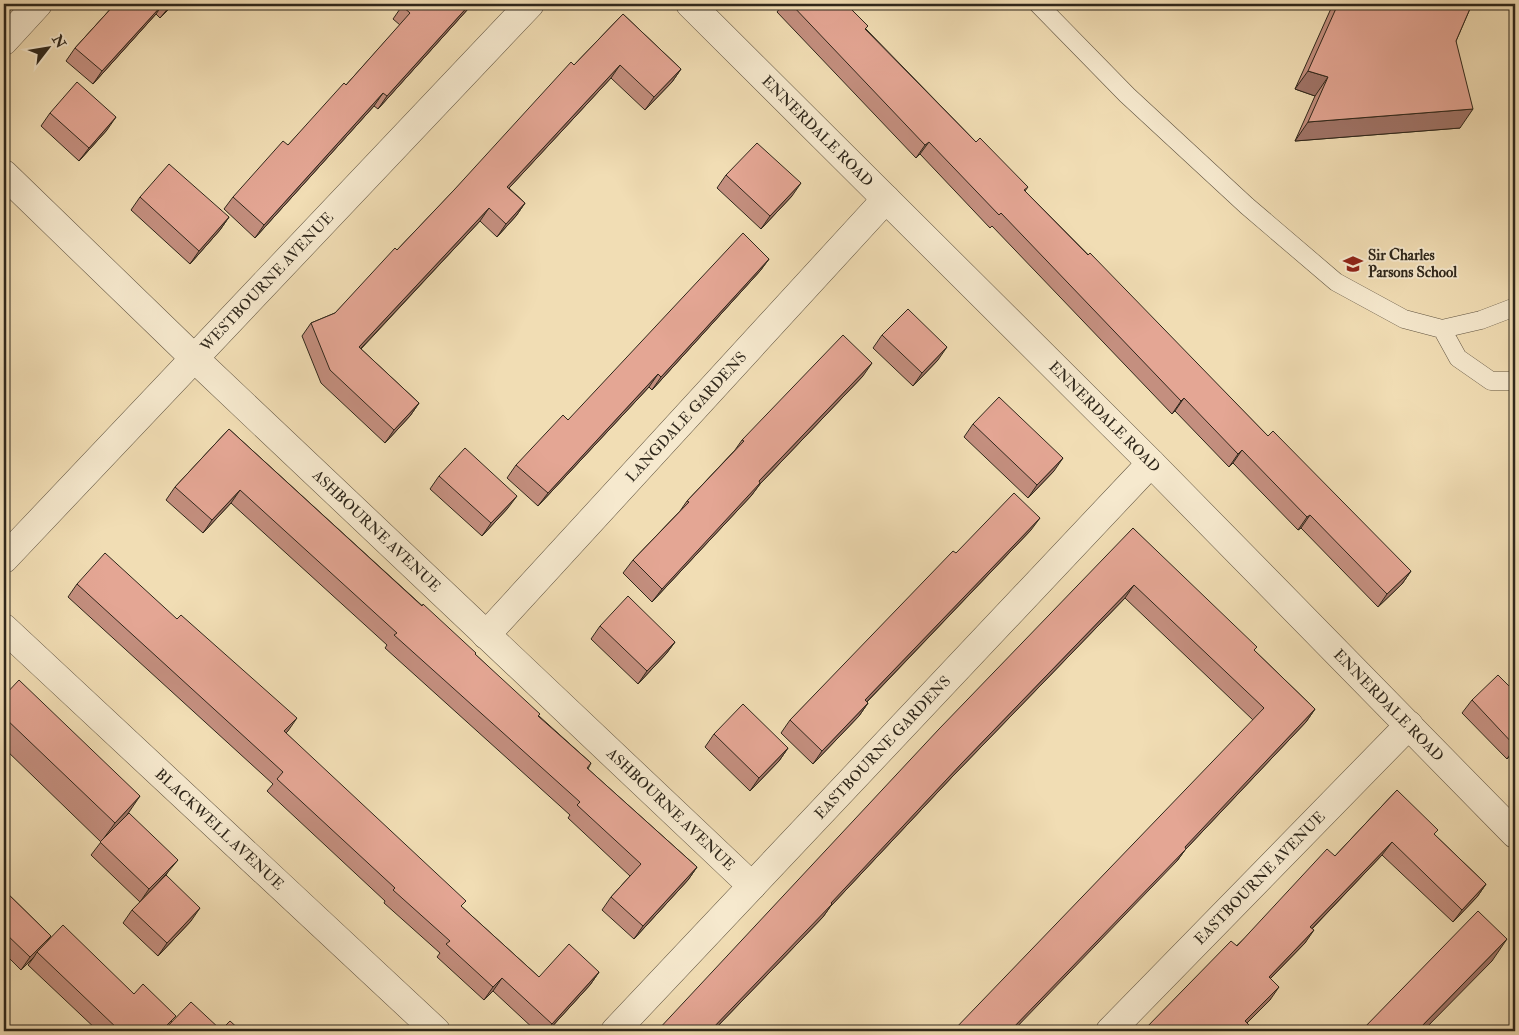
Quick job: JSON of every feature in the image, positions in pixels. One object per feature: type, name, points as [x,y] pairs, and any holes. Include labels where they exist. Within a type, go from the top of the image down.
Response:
[{"type":"street","points":[[4,41],[38,4]]},
{"type":"street","name":"WESTBOURNE AVENUE","points":[[4,558],[530,4]]},
{"type":"street","name":"ENNERDALE ROAD","points":[[690,4],[1151,463],[1515,834]]},
{"type":"street","name":"ASHBOURNE AVENUE","points":[[4,174],[193,357],[752,886]]},
{"type":"street","name":"LANGDALE GARDENS","points":[[486,634],[886,199]]},
{"type":"street","name":"EASTBOURNE GARDENS","points":[[615,1031],[1151,463]]},
{"type":"street","name":"BLACKWELL AVENUE","points":[[4,628],[436,1031]]},
{"type":"street","name":"EASTBOURNE AVENUE","points":[[1110,1031],[1409,725]]},
{"type":"lane","points":[[1038,4],[1127,95],[1247,206],[1336,282],[1404,319],[1442,329],[1481,320],[1515,307]]},
{"type":"lane","points":[[1442,329],[1458,358],[1491,382],[1515,381]]},
{"type":"building","points":[[115,4],[163,4],[102,71],[75,48]]},
{"type":"building","points":[[404,4],[470,4],[387,96],[383,93],[264,225],[233,197],[283,141],[288,145],[344,83],[346,85],[410,13],[402,6]]},
{"type":"building","points":[[791,4],[846,4],[868,26],[865,29],[976,142],[980,138],[1028,187],[1024,190],[1088,255],[1090,253],[1268,436],[1273,431],[1411,571],[1387,594],[1310,515],[1307,517],[1242,450],[1238,454],[1184,398],[1181,401],[1001,213],[999,215],[929,142],[925,145]]},
{"type":"building","points":[[1338,4],[1472,4],[1456,41],[1473,109],[1308,122],[1328,77],[1308,71]]},
{"type":"building","points":[[623,14],[681,69],[654,97],[620,65],[507,187],[525,203],[506,224],[489,208],[359,347],[419,403],[394,430],[330,370],[311,323],[335,313],[395,248],[397,250],[454,190],[571,62],[574,65]]},
{"type":"building","points":[[77,82],[116,117],[89,148],[50,113]]},
{"type":"building","points":[[757,143],[801,183],[770,216],[726,175]]},
{"type":"building","points":[[169,164],[229,217],[199,251],[140,197]]},
{"type":"building","points":[[743,233],[769,259],[661,377],[658,374],[548,493],[516,465],[563,415],[568,420]]},
{"type":"building","points":[[908,309],[947,347],[922,373],[882,335]]},
{"type":"building","points":[[843,335],[872,363],[759,481],[760,483],[662,589],[633,560],[689,502],[687,501],[744,441],[742,440]]},
{"type":"building","points":[[999,397],[1063,458],[1037,485],[973,424]]},
{"type":"building","points":[[229,429],[476,653],[540,714],[538,716],[591,763],[587,768],[697,867],[643,926],[611,897],[641,864],[577,805],[580,802],[394,635],[397,633],[240,490],[212,520],[175,487]]},
{"type":"building","points":[[465,448],[517,496],[491,523],[439,476]]},
{"type":"building","points":[[1014,493],[1040,518],[865,700],[868,703],[822,751],[790,720],[953,551],[956,553]]},
{"type":"building","points":[[1133,528],[1257,647],[1254,650],[1315,709],[1185,847],[1186,849],[1010,1031],[953,1031],[1264,708],[1134,585],[961,764],[832,904],[710,1031],[657,1031],[939,729]]},
{"type":"building","points":[[105,553],[177,619],[181,615],[297,718],[284,731],[466,901],[461,906],[539,977],[569,944],[599,972],[552,1024],[502,978],[493,987],[446,944],[450,941],[393,890],[395,888],[277,779],[283,772],[77,584]]},
{"type":"building","points":[[628,596],[675,642],[647,671],[600,626]]},
{"type":"building","points":[[1498,675],[1515,692],[1515,746],[1472,700]]},
{"type":"building","points":[[19,680],[140,796],[115,823],[4,717],[4,696]]},
{"type":"building","points":[[743,704],[788,748],[759,778],[714,734]]},
{"type":"building","points":[[1397,790],[1438,830],[1434,834],[1486,884],[1462,910],[1392,842],[1310,927],[1314,930],[1269,977],[1279,987],[1245,1021],[1251,1027],[1248,1031],[1143,1031],[1231,941],[1237,946],[1327,849],[1335,856]]},
{"type":"building","points":[[129,813],[178,860],[149,889],[100,842]]},
{"type":"building","points":[[166,875],[200,908],[167,943],[132,910]]},
{"type":"building","points":[[4,890],[51,936],[30,957],[4,932]]},
{"type":"building","points":[[1478,911],[1507,939],[1417,1031],[1361,1031]]},
{"type":"building","points":[[63,925],[134,994],[143,984],[176,1016],[161,1031],[120,1031],[37,952]]},
{"type":"building","points":[[191,1002],[221,1030],[230,1021],[241,1031],[165,1031]]},
{"type":"place","name":"Sir Charles Parsons School","points":[[1353,264]]}]
